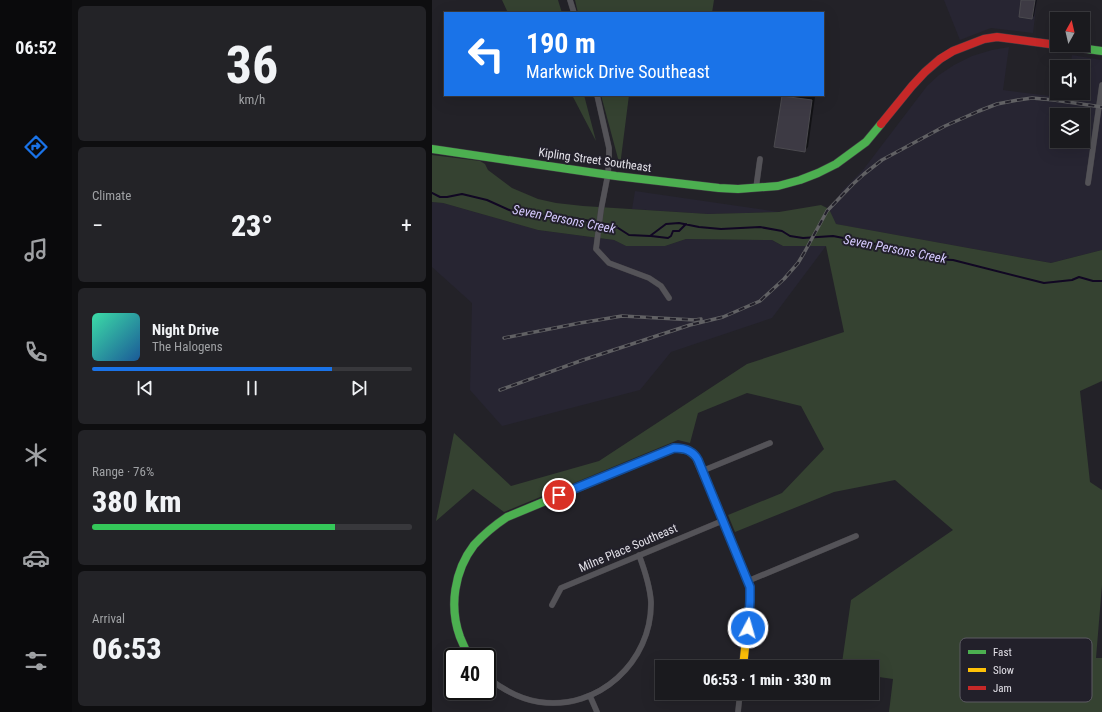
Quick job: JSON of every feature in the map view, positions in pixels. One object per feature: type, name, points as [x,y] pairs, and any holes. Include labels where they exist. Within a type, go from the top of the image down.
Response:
[{"type":"street","points":[[570,0],[574,12]]},
{"type":"street","name":"Kipling Street Southeast","points":[[432,150],[719,188],[738,189],[778,186],[800,180],[836,164],[869,140],[925,72],[940,59],[953,51],[968,44],[997,37],[1050,44]]},
{"type":"street","name":"Kipling Street Southeast","points":[[1090,49],[1102,51]]},
{"type":"street","points":[[1088,183],[1102,85]]},
{"type":"street","points":[[597,96],[610,158],[596,249],[609,263],[649,278],[661,286],[669,298]]},
{"type":"street","points":[[756,188],[760,159]]},
{"type":"street","points":[[702,471],[770,443]]},
{"type":"street","points":[[464,648],[458,631],[454,611],[454,594],[457,580],[466,558],[476,543],[489,530],[497,523],[512,515],[674,448],[684,449],[695,455],[748,581],[751,592],[744,660]]},
{"type":"street","name":"Milne Place Southeast","points":[[552,605],[561,588],[722,521]]},
{"type":"street","points":[[748,581],[856,536]]},
{"type":"street","points":[[496,684],[519,697],[539,702],[558,703],[590,696],[613,681],[627,668],[636,656],[644,639],[650,617],[650,590],[639,555]]},
{"type":"street","points":[[590,696],[597,712]]},
{"type":"street","points":[[738,712],[739,700]]},
{"type":"shaded area","points":[[944,0],[1037,0],[1033,33],[991,28],[960,40]]},
{"type":"shaded area","points":[[1009,47],[1003,90],[1050,96],[1050,100],[1090,100],[1090,60],[1071,60],[1072,55],[1102,60],[1102,250],[1051,263],[835,224],[829,209],[842,191],[863,170],[927,86],[939,75],[954,65],[972,56]]},
{"type":"shaded area","points":[[635,191],[779,212],[708,214],[632,209]]},
{"type":"shaded area","points":[[432,202],[443,203],[538,230],[614,240],[626,246],[665,246],[686,239],[772,240],[783,246],[826,246],[772,318],[671,352],[640,390],[502,426],[470,390],[472,303],[432,267]]},
{"type":"green space","points":[[502,0],[558,0],[562,12],[508,12]]},
{"type":"green space","points":[[575,0],[714,0],[712,12],[578,12]]},
{"type":"green space","points":[[573,96],[584,96],[596,141]]},
{"type":"green space","points":[[601,96],[629,96],[620,166]]},
{"type":"green space","points":[[432,155],[480,161],[485,164],[488,170],[512,188],[538,199],[556,203],[708,214],[779,212],[821,205],[829,209],[836,224],[1051,263],[1102,250],[1102,381],[1080,391],[1090,482],[1102,490],[1102,585],[1096,658],[1102,658],[1102,712],[889,712],[893,679],[879,677],[879,660],[842,660],[851,600],[953,530],[895,480],[834,492],[735,532],[728,515],[782,493],[824,449],[801,406],[747,393],[698,413],[690,443],[678,440],[504,512],[473,489],[436,521],[454,433],[511,486],[599,461],[747,364],[844,332],[826,246],[783,246],[772,240],[686,239],[665,246],[626,246],[614,240],[538,230],[443,203],[432,202]]},
{"type":"building","points":[[1021,0],[1035,0],[1032,19],[1019,17]]},
{"type":"building","points":[[782,96],[812,100],[805,152],[774,147]]},
{"type":"waterway","name":"Seven Persons Creek","points":[[432,193],[440,197],[462,194],[487,200],[516,213],[534,216],[569,217],[615,226],[629,235],[650,236],[666,224],[679,223],[721,229],[760,227],[782,231],[790,236],[803,238],[833,236],[875,244],[933,259],[953,260],[1044,283],[1072,280],[1079,277],[1093,281],[1102,281]]},
{"type":"waterway","name":"Seven Persons Creek","points":[[651,236],[668,238],[671,236],[673,231],[679,231],[686,224]]},
{"type":"railway","points":[[500,390],[583,360],[690,325],[723,317],[760,301],[784,279],[798,263],[827,211],[853,184],[882,160],[945,126],[997,104],[1032,98],[1102,107]]},
{"type":"railway","points":[[504,338],[622,316],[695,320],[701,319]]},
{"type":"traffic: fast","points":[[1090,49],[1102,51]]},
{"type":"traffic: fast","points":[[432,149],[616,176],[738,189],[778,186],[818,173],[836,164],[866,142],[881,124]]},
{"type":"traffic: fast","points":[[465,648],[460,637],[455,614],[454,602],[458,578],[467,555],[474,545],[507,517],[674,448],[688,450],[696,457],[713,496]]},
{"type":"traffic: slow","points":[[713,496],[750,587],[744,660]]},
{"type":"traffic: jam","points":[[881,124],[925,72],[940,59],[953,51],[984,39],[997,37],[1050,44]]},
{"type":"route","points":[[559,495],[674,448],[692,452],[698,460],[750,587],[751,592],[748,628]]}]
